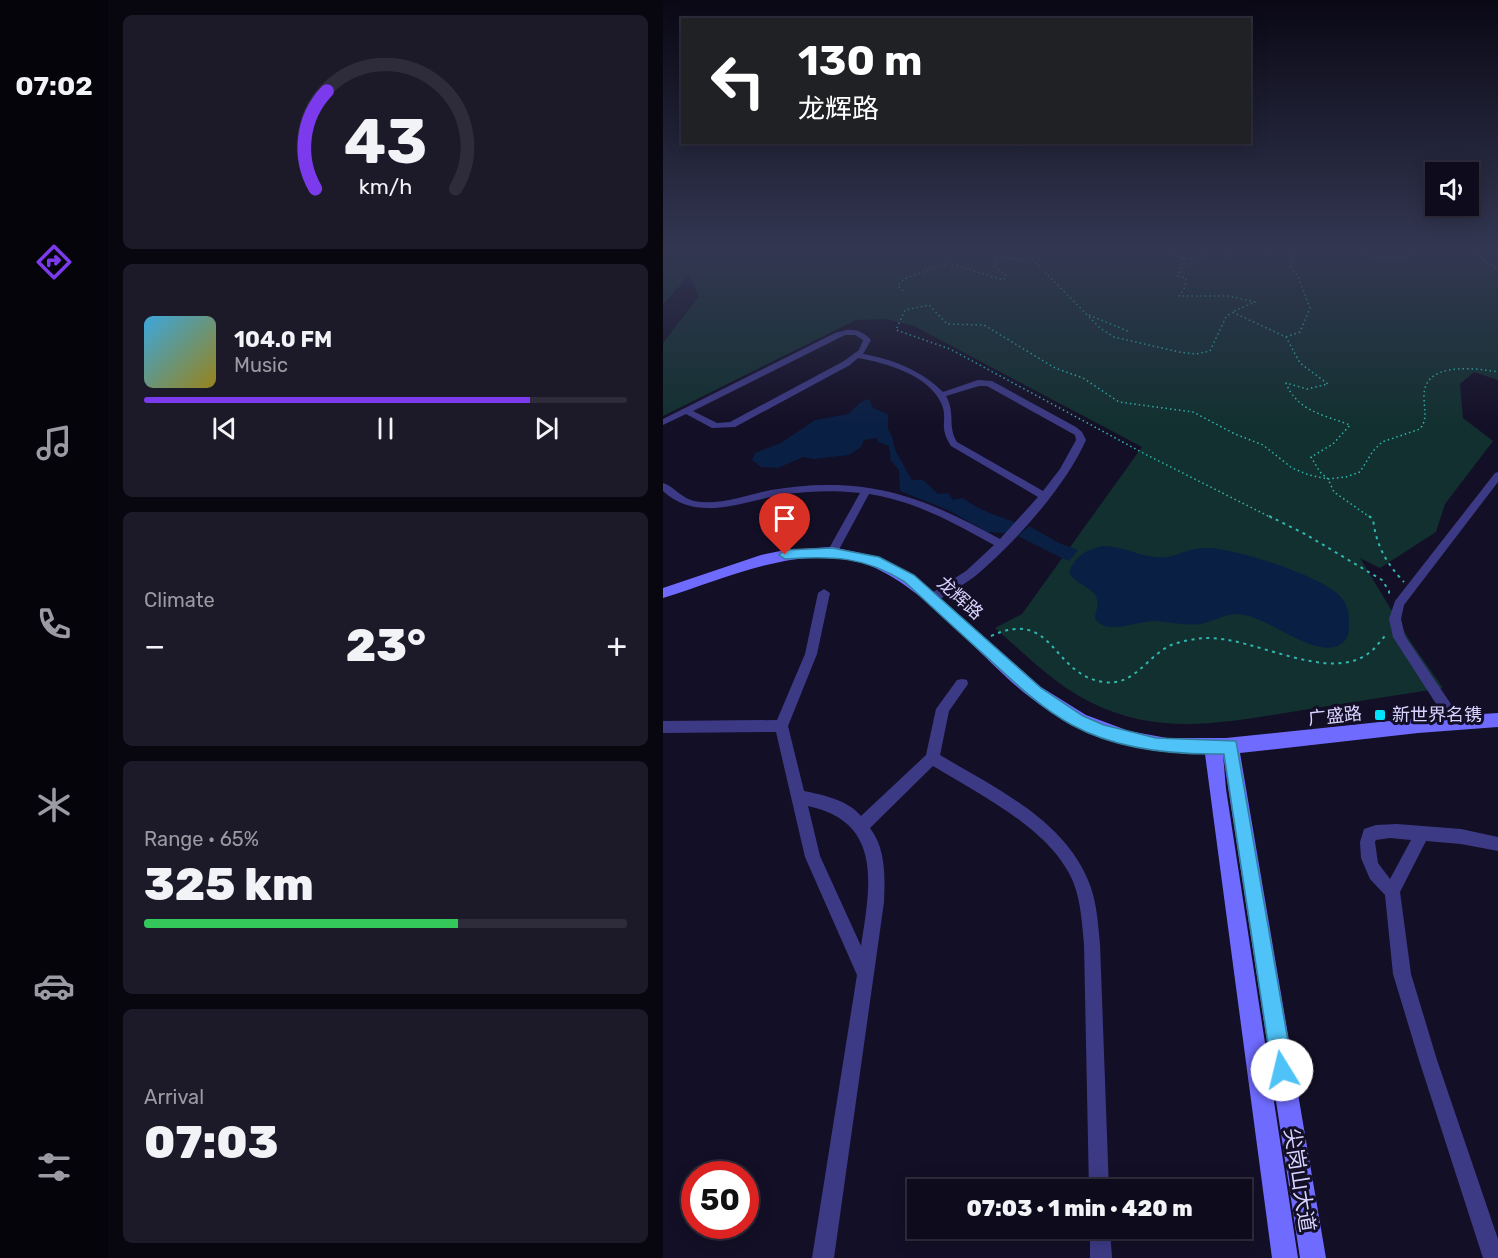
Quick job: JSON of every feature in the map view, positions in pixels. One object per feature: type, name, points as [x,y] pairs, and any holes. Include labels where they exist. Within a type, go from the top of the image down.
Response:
[{"type":"main road","name":"龙辉路","points":[[663,592],[761,560],[785,555],[832,552],[864,557],[893,568],[909,579],[1035,692],[1077,720],[1129,740],[1185,748],[1222,747]]},
{"type":"main road","name":"广盛路","points":[[1222,747],[1498,720]]},
{"type":"main road","name":"尖岗山大道","points":[[1222,747],[1217,789],[1285,1258]]},
{"type":"main road","name":"尖岗山大道","points":[[1222,747],[1313,1258]]},
{"type":"street","points":[[663,422],[843,333],[854,332],[866,338],[867,344],[857,356],[732,425],[715,426],[687,411]]},
{"type":"street","points":[[857,356],[880,360],[903,369],[927,383],[941,395],[948,409],[946,428],[954,444],[1044,496]]},
{"type":"street","points":[[931,599],[971,573],[1000,544],[1068,466],[1080,443],[1080,437],[1076,431],[989,383],[978,383],[941,395]]},
{"type":"street","points":[[1456,723],[1404,645],[1395,628],[1395,610],[1498,476]]},
{"type":"street","points":[[663,486],[680,501],[713,506],[786,491],[831,488],[867,490],[917,501],[1000,544]]},
{"type":"street","points":[[832,552],[867,490]]},
{"type":"street","points":[[824,593],[811,654],[781,726],[813,857],[865,976]]},
{"type":"street","points":[[860,827],[932,758],[943,709],[962,684]]},
{"type":"street","points":[[663,727],[781,726]]},
{"type":"street","points":[[932,758],[1029,819],[1055,840],[1075,869],[1088,904],[1092,944],[1099,1179]]},
{"type":"street","points":[[799,797],[828,803],[852,817],[869,839],[877,868],[876,902],[823,1258]]},
{"type":"street","points":[[1392,891],[1384,885],[1372,864],[1365,846],[1369,834],[1379,831],[1460,835],[1498,844]]},
{"type":"street","points":[[1422,834],[1392,891],[1402,974],[1494,1258]]},
{"type":"street","points":[[1100,1239],[1101,1258]]},
{"type":"path","points":[[916,308],[905,310],[895,330],[950,349],[1135,449],[1305,534],[1382,580],[1389,591],[1390,603]]},
{"type":"path","points":[[932,308],[947,324],[984,325],[1055,368],[1083,378],[1119,402],[1193,412],[1235,434],[1263,445],[1292,468],[1309,476],[1328,479],[1346,477],[1360,472],[1373,451],[1382,442],[1424,425],[1426,420],[1425,384],[1431,378],[1453,369],[1468,368],[1498,372]]},
{"type":"path","points":[[1080,308],[1100,328],[1115,337],[1156,348],[1196,354],[1210,351],[1226,317],[1242,308]]},
{"type":"path","points":[[1286,338],[1300,332],[1310,308]]},
{"type":"path","points":[[1084,312],[1098,321],[1130,332]]},
{"type":"path","points":[[1232,312],[1286,338],[1290,350],[1309,370],[1325,379],[1328,384],[1318,390],[1306,391],[1286,383],[1287,390],[1307,410],[1323,418],[1350,425],[1342,438],[1331,447],[1311,457],[1320,472],[1328,479],[1334,492],[1373,519],[1374,533],[1385,561],[1410,588]]},
{"type":"path","points":[[981,644],[1007,629],[1023,629],[1037,633],[1049,641],[1059,658],[1073,671],[1095,681],[1108,683],[1122,682],[1135,675],[1163,649],[1182,641],[1223,639],[1242,641],[1302,660],[1323,664],[1344,663],[1362,657],[1378,647],[1387,633]]},
{"type":"green space","points":[[690,308],[1498,308],[1498,380],[1474,372],[1460,384],[1463,418],[1493,441],[1445,504],[1436,532],[1380,568],[1360,558],[1412,644],[1443,688],[1221,722],[1167,723],[1141,720],[1115,713],[1075,694],[1051,677],[995,628],[1022,614],[1142,447],[914,326],[885,319],[856,320],[663,416],[663,343]]},
{"type":"water","points":[[869,399],[873,408],[888,414],[888,429],[895,450],[912,480],[923,480],[938,494],[948,493],[953,500],[962,498],[989,513],[1018,523],[1005,533],[987,532],[948,510],[900,491],[899,470],[891,461],[889,446],[878,442],[877,438],[864,440],[861,447],[849,455],[814,459],[803,457],[778,468],[761,467],[752,460],[755,453],[781,443],[815,420],[848,414],[861,402]]},
{"type":"water","points":[[1029,526],[1059,543],[1078,550],[1069,561],[1018,536]]},
{"type":"water","points":[[1102,546],[1162,557],[1197,549],[1217,549],[1254,557],[1295,571],[1329,587],[1339,595],[1348,613],[1347,636],[1344,642],[1330,648],[1317,646],[1261,621],[1235,614],[1200,624],[1155,621],[1127,626],[1104,626],[1095,619],[1098,604],[1095,595],[1069,572],[1074,562],[1082,554]]},
{"type":"place","name":"新世界名镌","points":[[1380,715]]},
{"type":"route","points":[[785,555],[832,552],[875,560],[893,568],[909,579],[1035,692],[1077,720],[1102,731],[1129,740],[1156,745],[1185,748],[1230,746],[1282,1070]]}]
